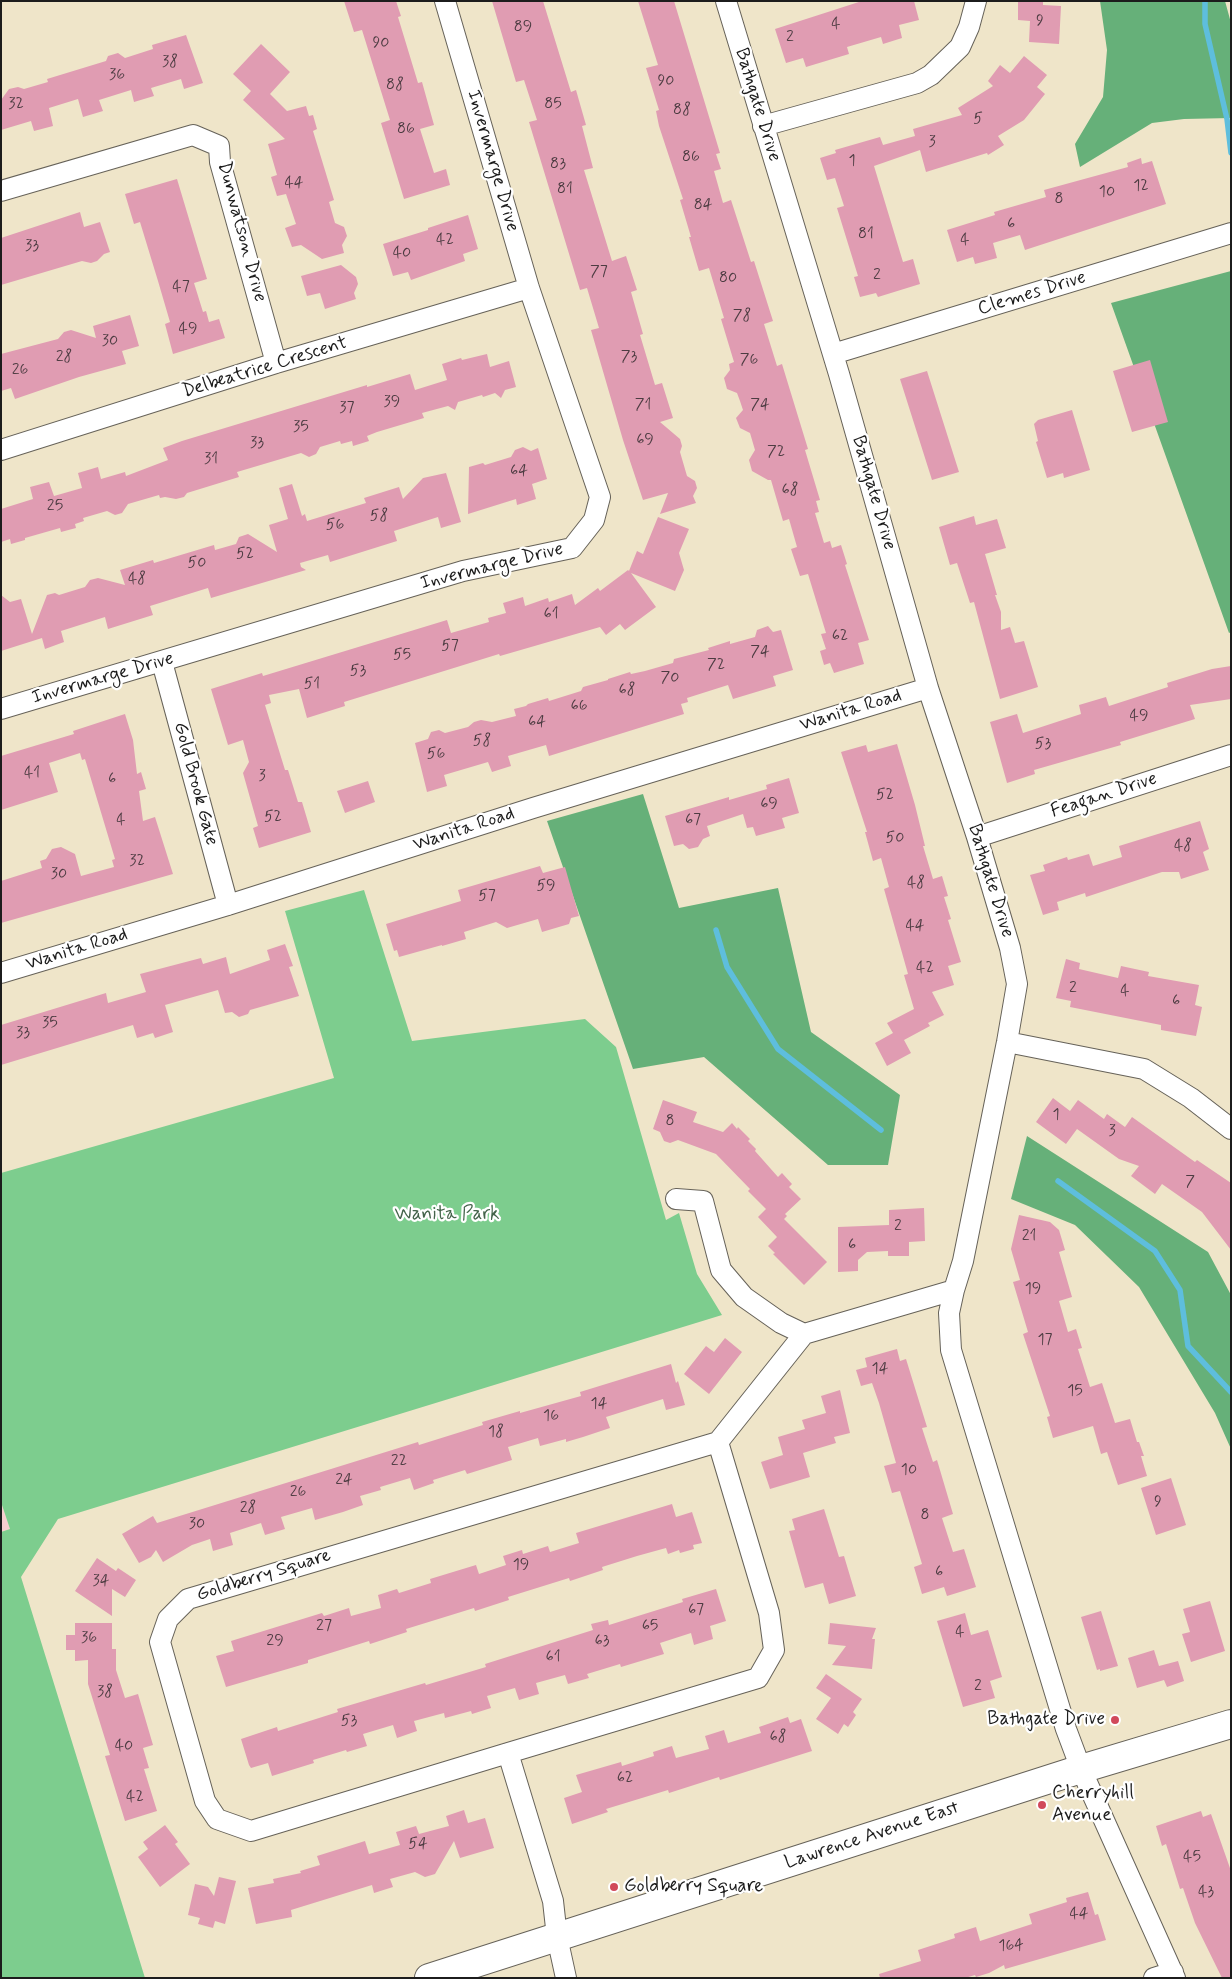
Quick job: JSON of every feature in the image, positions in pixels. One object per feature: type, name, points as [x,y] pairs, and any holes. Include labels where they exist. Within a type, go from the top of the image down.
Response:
[{"type":"main road","name":"Lawrence Avenue East","points":[[429,1978],[1082,1769],[1231,1724]]},
{"type":"street","name":"Invermarge Drive","points":[[1,709],[463,571],[572,548],[594,520],[600,496],[529,288],[445,1]]},
{"type":"street","name":"Bathgate Drive","points":[[726,1],[833,354],[928,688],[977,837],[1010,948],[1017,984],[963,1261],[949,1313],[952,1350],[1066,1729],[1082,1769]]},
{"type":"street","points":[[763,126],[916,83],[931,75],[960,47],[969,27],[976,1]]},
{"type":"street","name":"Dunwatson Drive","points":[[1,191],[193,135],[219,146],[220,162],[276,363]]},
{"type":"street","name":"Clemes Drive","points":[[833,354],[1231,233]]},
{"type":"street","name":"Delbeatrice Crescent","points":[[1,450],[276,363],[529,288]]},
{"type":"street","name":"Gold Brook Gate","points":[[162,662],[228,905]]},
{"type":"street","name":"Wanita Road","points":[[1,973],[228,905],[533,808],[928,688]]},
{"type":"street","name":"Feagan Drive","points":[[977,837],[1231,755]]},
{"type":"street","points":[[1007,1042],[1144,1069],[1191,1098],[1231,1129]]},
{"type":"street","points":[[676,1199],[703,1201],[721,1270],[744,1298],[780,1324],[804,1334]]},
{"type":"street","points":[[718,1442],[804,1334],[954,1290]]},
{"type":"street","name":"Goldberry Square","points":[[718,1442],[769,1613],[774,1650],[758,1678],[251,1831],[217,1819],[206,1801],[160,1642],[168,1619],[188,1599],[718,1442]]},
{"type":"street","points":[[508,1753],[552,1895],[557,1937],[566,1978]]},
{"type":"street","points":[[1082,1769],[1167,1976]]},
{"type":"shaded area","points":[[1,1502],[10,1529],[1,1532]]},
{"type":"green space","points":[[1100,1],[1225,1],[1231,23],[1231,118],[1184,119],[1152,123],[1080,167],[1075,144],[1103,97],[1107,50]]},
{"type":"green space","points":[[1231,271],[1231,632],[1229,633],[1111,303]]},
{"type":"green space","points":[[643,794],[679,908],[778,888],[811,1032],[900,1095],[888,1165],[828,1165],[704,1057],[633,1069],[547,821]]},
{"type":"green space","name":"Wanita Park","points":[[364,890],[412,1041],[585,1019],[616,1047],[666,1220],[679,1213],[697,1274],[722,1315],[58,1519],[21,1577],[145,1978],[1,1978],[1,1532],[10,1529],[1,1502],[1,1173],[334,1078],[285,911]]},
{"type":"green space","points":[[1027,1136],[1208,1252],[1231,1295],[1231,1449],[1215,1413],[1139,1287],[1075,1225],[1011,1199]]},
{"type":"building","points":[[344,1],[396,1],[401,16],[398,17],[418,83],[422,82],[434,125],[420,129],[434,173],[446,169],[450,185],[404,199],[381,123],[390,120],[362,30],[354,32]]},
{"type":"building","points":[[492,1],[543,1],[571,92],[576,90],[586,125],[582,126],[593,168],[584,170],[612,261],[626,256],[637,290],[631,292],[643,334],[640,335],[655,385],[662,383],[673,418],[660,422],[680,439],[682,446],[680,452],[687,476],[695,481],[697,488],[693,496],[696,503],[660,514],[668,493],[643,500],[623,440],[591,330],[599,328],[587,288],[580,290],[529,122],[537,120],[524,80],[516,82]]},
{"type":"building","points":[[638,1],[674,1],[720,153],[716,154],[721,169],[714,171],[723,203],[731,200],[751,262],[754,261],[773,321],[764,324],[777,366],[782,364],[808,449],[805,450],[820,500],[816,501],[819,512],[815,513],[824,543],[830,541],[832,548],[841,545],[847,564],[845,565],[869,640],[858,643],[864,664],[834,673],[830,663],[824,665],[820,651],[826,649],[821,634],[826,633],[808,574],[800,576],[791,549],[797,547],[789,519],[783,521],[771,480],[752,471],[749,460],[755,450],[750,433],[740,428],[736,418],[743,410],[737,393],[727,389],[724,378],[730,370],[729,364],[734,362],[721,319],[724,318],[709,268],[699,271],[680,200],[683,199],[659,126],[656,111],[659,110],[646,68],[658,65]]},
{"type":"building","points":[[862,1],[914,1],[919,20],[899,25],[902,38],[883,44],[881,37],[847,47],[849,54],[806,67],[803,58],[786,63],[775,29]]},
{"type":"building","points":[[1018,1],[1043,1],[1043,5],[1061,6],[1059,44],[1029,42],[1030,21],[1018,20]]},
{"type":"building","points":[[186,35],[203,83],[184,89],[181,79],[151,88],[154,96],[134,102],[131,90],[99,100],[103,111],[83,117],[78,99],[49,108],[53,126],[34,131],[31,121],[1,130],[1,100],[9,89],[18,87],[24,89],[48,82],[47,79],[106,61],[108,56],[118,53],[125,58],[153,49],[152,45]]},
{"type":"building","points":[[261,44],[290,72],[270,94],[287,111],[306,106],[309,116],[313,115],[317,129],[313,131],[334,200],[329,202],[335,223],[344,227],[347,236],[342,245],[344,253],[322,259],[301,245],[292,247],[285,228],[296,224],[286,194],[277,196],[271,177],[277,175],[268,144],[285,139],[243,100],[251,91],[233,74]]},
{"type":"building","points":[[1024,56],[1047,75],[1037,87],[1045,94],[1024,120],[998,136],[1004,145],[988,155],[987,153],[926,172],[920,150],[874,166],[903,262],[913,259],[920,284],[878,297],[876,293],[860,297],[854,277],[858,276],[837,208],[844,206],[835,178],[827,180],[820,158],[836,153],[835,150],[880,137],[883,145],[915,136],[913,129],[962,115],[958,108],[993,86],[988,81],[1000,65],[1010,73]]},
{"type":"building","points":[[1141,158],[1142,164],[1152,161],[1166,204],[1025,250],[1020,235],[993,243],[997,258],[975,264],[973,257],[957,262],[947,230],[995,215],[994,212],[1046,197],[1044,190],[1128,167],[1127,163]]},
{"type":"building","points":[[177,179],[207,279],[194,283],[203,312],[206,311],[209,322],[219,319],[225,338],[173,354],[165,324],[170,322],[158,281],[140,222],[134,224],[125,194]]},
{"type":"building","points":[[80,212],[84,227],[100,222],[110,252],[91,263],[82,261],[1,285],[1,238]]},
{"type":"building","points":[[468,215],[478,249],[463,254],[465,261],[411,280],[408,272],[393,276],[383,244]]},
{"type":"building","points":[[341,265],[356,277],[358,284],[354,293],[356,299],[325,309],[320,293],[307,296],[301,276]]},
{"type":"building","points":[[130,315],[139,346],[122,351],[126,364],[79,377],[15,399],[11,388],[1,391],[1,354],[58,339],[64,332],[71,330],[96,338],[93,326]]},
{"type":"building","points":[[487,354],[490,367],[509,361],[516,387],[505,390],[501,398],[495,393],[483,397],[482,395],[458,402],[455,410],[448,406],[422,413],[424,418],[377,432],[367,436],[369,441],[353,446],[352,441],[341,444],[340,441],[320,447],[316,454],[309,457],[301,453],[237,472],[239,477],[187,493],[184,497],[176,499],[160,498],[159,495],[128,504],[122,513],[115,515],[107,511],[83,518],[84,521],[75,524],[76,528],[61,532],[60,528],[11,544],[10,539],[1,542],[1,509],[33,499],[30,487],[49,482],[54,496],[82,488],[78,473],[98,467],[101,479],[125,472],[126,476],[168,460],[163,448],[182,441],[367,385],[367,387],[410,374],[415,390],[447,380],[442,364],[461,358],[462,360]]},
{"type":"building","points":[[1150,360],[1168,422],[1132,432],[1113,371]]},
{"type":"building","points":[[927,371],[959,472],[932,480],[900,379]]},
{"type":"building","points":[[1072,410],[1090,470],[1064,478],[1063,473],[1047,478],[1036,442],[1038,441],[1034,424],[1038,420]]},
{"type":"building","points":[[523,447],[531,451],[538,448],[547,479],[532,484],[536,499],[517,505],[516,499],[468,514],[469,467],[483,463],[485,465],[511,457],[515,450]]},
{"type":"building","points":[[446,473],[461,522],[441,528],[438,517],[394,531],[397,541],[330,562],[328,555],[300,563],[301,567],[306,570],[211,598],[208,588],[150,606],[153,615],[108,629],[105,617],[61,631],[64,642],[45,649],[42,638],[1,651],[1,595],[10,602],[21,599],[32,634],[47,595],[55,593],[59,595],[85,587],[90,580],[98,578],[125,585],[120,570],[153,560],[154,563],[214,545],[215,550],[236,544],[239,537],[248,534],[277,552],[269,525],[288,519],[279,488],[292,484],[302,516],[305,514],[307,521],[366,503],[364,498],[399,487],[403,499],[423,478]]},
{"type":"building","points":[[974,516],[976,525],[997,519],[1006,548],[985,554],[1001,612],[1001,630],[1010,627],[1015,643],[1024,641],[1038,687],[1000,699],[974,602],[970,603],[957,563],[950,565],[939,527]]},
{"type":"building","points":[[658,517],[689,529],[679,553],[684,570],[675,591],[631,573],[656,607],[625,630],[620,624],[606,635],[600,627],[500,656],[499,654],[344,702],[345,706],[307,718],[299,689],[269,695],[271,703],[265,705],[285,770],[288,770],[298,802],[302,802],[311,832],[259,848],[253,828],[258,826],[243,773],[249,762],[243,740],[228,745],[211,689],[262,673],[263,676],[447,620],[451,633],[489,622],[488,618],[506,613],[503,603],[523,597],[525,606],[548,598],[549,602],[572,594],[575,605],[598,588],[600,591],[629,571],[637,551],[643,554]]},
{"type":"building","points":[[768,626],[773,632],[781,630],[793,670],[773,676],[776,686],[733,699],[728,685],[687,698],[688,702],[681,704],[684,714],[549,756],[546,745],[508,756],[511,766],[492,772],[488,762],[444,775],[447,786],[427,792],[415,743],[428,739],[431,732],[439,730],[445,733],[468,727],[474,722],[481,720],[492,722],[516,716],[514,709],[528,704],[548,698],[549,701],[581,691],[583,687],[630,672],[631,674],[673,663],[674,659],[709,650],[708,648],[730,641],[730,644],[755,637],[757,630]]},
{"type":"building","points":[[1231,666],[1231,699],[1190,705],[1195,719],[1120,742],[1121,745],[1034,770],[1035,774],[1007,783],[990,722],[1017,714],[1023,733],[1081,714],[1079,705],[1106,697],[1109,706],[1168,687],[1167,683],[1212,669]]},
{"type":"building","points":[[125,714],[133,740],[137,774],[141,772],[146,789],[139,791],[143,821],[155,817],[173,874],[1,923],[1,881],[42,868],[40,861],[46,859],[52,849],[61,847],[75,854],[81,876],[114,867],[112,860],[115,859],[85,759],[82,760],[80,753],[49,763],[58,792],[1,810],[1,756],[74,734],[73,731]]},
{"type":"building","points":[[897,744],[915,805],[925,846],[923,846],[933,879],[942,876],[948,896],[944,897],[951,919],[948,920],[961,962],[948,966],[954,985],[932,992],[944,1015],[928,1023],[930,1026],[904,1040],[911,1053],[887,1066],[875,1043],[893,1033],[887,1023],[914,1009],[904,975],[908,974],[884,889],[889,887],[881,858],[873,861],[865,832],[867,832],[841,752],[866,745],[868,752]]},
{"type":"building","points":[[789,778],[799,813],[782,818],[785,828],[756,836],[753,827],[747,828],[743,814],[707,826],[710,836],[703,839],[698,847],[689,849],[683,844],[674,846],[665,816],[729,797],[729,800],[767,789],[766,785]]},
{"type":"building","points":[[368,781],[375,802],[345,813],[337,791]]},
{"type":"building","points":[[1200,821],[1209,849],[1203,852],[1209,870],[1181,879],[1179,872],[1162,872],[1086,897],[1085,893],[1057,902],[1059,910],[1043,915],[1030,875],[1045,871],[1043,865],[1067,857],[1068,860],[1089,854],[1093,866],[1122,857],[1119,846]]},
{"type":"building","points":[[540,866],[543,873],[565,867],[579,916],[571,918],[569,924],[542,932],[538,919],[507,928],[496,922],[464,932],[466,939],[442,946],[399,957],[397,950],[394,951],[386,924],[461,901],[458,890]]},
{"type":"building","points":[[285,944],[293,966],[289,967],[299,996],[250,1010],[248,1014],[239,1017],[232,1012],[225,1013],[218,990],[165,1005],[173,1032],[155,1038],[153,1033],[137,1038],[133,1025],[1,1065],[1,1025],[106,993],[108,1003],[146,992],[140,974],[201,958],[203,964],[226,957],[230,974],[270,960],[267,950]]},
{"type":"building","points":[[1066,959],[1080,963],[1079,969],[1118,978],[1121,966],[1149,972],[1148,976],[1199,985],[1195,1005],[1202,1007],[1196,1036],[1161,1030],[1161,1025],[1070,1007],[1071,1001],[1056,998]]},
{"type":"building","points":[[1053,1098],[1070,1111],[1078,1100],[1104,1119],[1107,1114],[1125,1127],[1132,1117],[1195,1162],[1197,1160],[1231,1183],[1231,1250],[1202,1212],[1162,1184],[1155,1194],[1131,1176],[1139,1166],[1119,1159],[1077,1129],[1066,1144],[1036,1122]]},
{"type":"building","points":[[663,1100],[697,1112],[693,1122],[723,1132],[732,1123],[750,1139],[748,1141],[756,1149],[755,1151],[778,1177],[782,1173],[792,1184],[789,1187],[801,1199],[785,1214],[787,1216],[784,1219],[827,1262],[804,1285],[773,1254],[775,1253],[768,1246],[777,1237],[758,1217],[766,1209],[748,1191],[750,1189],[716,1154],[678,1140],[670,1143],[664,1141],[660,1132],[653,1129]]},
{"type":"building","points":[[924,1208],[925,1241],[909,1242],[909,1256],[888,1256],[888,1251],[867,1252],[858,1260],[858,1271],[838,1272],[838,1227],[889,1225],[889,1210]]},
{"type":"building","points":[[1019,1215],[1050,1222],[1059,1230],[1065,1250],[1059,1252],[1072,1297],[1059,1301],[1068,1332],[1076,1329],[1082,1348],[1078,1349],[1090,1387],[1102,1383],[1115,1423],[1130,1419],[1137,1442],[1139,1442],[1144,1456],[1141,1456],[1147,1476],[1118,1485],[1107,1452],[1101,1454],[1093,1426],[1053,1438],[1047,1417],[1050,1416],[1023,1334],[1028,1332],[1013,1282],[1020,1280],[1011,1249]]},
{"type":"building","points":[[725,1338],[742,1352],[709,1394],[684,1374],[706,1346],[714,1352]]},
{"type":"building","points":[[897,1349],[900,1361],[906,1359],[927,1427],[922,1428],[933,1462],[937,1460],[953,1514],[942,1518],[953,1552],[964,1549],[976,1587],[947,1596],[944,1587],[922,1594],[914,1567],[922,1564],[900,1491],[892,1493],[884,1466],[896,1463],[879,1403],[872,1383],[861,1386],[856,1370],[867,1367],[865,1358]]},
{"type":"building","points":[[671,1364],[685,1405],[666,1410],[663,1399],[606,1417],[610,1428],[583,1437],[566,1442],[566,1439],[540,1446],[538,1438],[508,1447],[512,1460],[467,1474],[465,1470],[433,1480],[434,1483],[414,1490],[410,1478],[380,1487],[381,1490],[360,1496],[363,1505],[343,1512],[315,1520],[312,1508],[281,1517],[285,1529],[265,1535],[261,1523],[230,1533],[233,1545],[213,1551],[210,1539],[192,1545],[163,1562],[156,1550],[151,1557],[139,1563],[122,1534],[153,1516],[157,1523],[418,1442],[419,1445],[483,1425],[482,1422],[581,1396],[580,1392]]},
{"type":"building","points":[[840,1390],[850,1433],[834,1437],[836,1443],[803,1453],[810,1477],[770,1489],[761,1462],[783,1455],[778,1437],[805,1429],[802,1420],[826,1413],[821,1396]]},
{"type":"building","points":[[1171,1478],[1186,1525],[1156,1535],[1141,1488]]},
{"type":"building","points":[[672,1504],[676,1517],[692,1512],[702,1543],[693,1545],[694,1549],[680,1553],[679,1550],[668,1554],[666,1548],[637,1556],[602,1567],[603,1570],[570,1581],[569,1578],[508,1597],[509,1600],[475,1611],[474,1608],[406,1629],[407,1632],[370,1644],[369,1641],[308,1660],[308,1663],[226,1687],[216,1656],[234,1651],[231,1641],[322,1613],[324,1616],[349,1608],[351,1616],[381,1608],[378,1595],[397,1589],[399,1593],[431,1583],[430,1579],[476,1565],[479,1574],[506,1565],[503,1556],[522,1550],[523,1554],[548,1546],[550,1552],[579,1543],[576,1533]]},
{"type":"building","points":[[824,1509],[839,1557],[844,1556],[856,1596],[829,1604],[823,1583],[805,1588],[789,1531],[795,1530],[792,1519]]},
{"type":"building","points":[[97,1558],[116,1571],[118,1568],[136,1580],[125,1597],[112,1589],[112,1616],[75,1591]]},
{"type":"building","points":[[716,1589],[726,1621],[710,1626],[713,1639],[694,1645],[691,1633],[660,1643],[664,1654],[621,1667],[620,1664],[587,1674],[589,1678],[568,1684],[565,1675],[536,1683],[539,1694],[519,1700],[515,1688],[487,1696],[491,1708],[472,1714],[471,1711],[445,1718],[444,1713],[414,1721],[417,1731],[397,1738],[393,1725],[363,1734],[367,1746],[313,1760],[314,1763],[272,1776],[268,1763],[251,1768],[249,1765],[241,1739],[277,1727],[278,1731],[338,1712],[337,1709],[486,1667],[485,1664],[593,1630],[591,1624],[608,1620],[609,1625],[683,1602],[682,1599]]},
{"type":"building","points":[[1210,1601],[1225,1651],[1191,1662],[1182,1634],[1190,1632],[1183,1609]]},
{"type":"building","points":[[1101,1611],[1118,1666],[1100,1671],[1100,1669],[1097,1670],[1081,1617]]},
{"type":"building","points":[[965,1613],[971,1635],[988,1630],[1002,1677],[990,1681],[995,1698],[963,1707],[937,1621]]},
{"type":"building","points":[[75,1623],[112,1623],[112,1649],[116,1649],[116,1670],[125,1698],[138,1694],[153,1745],[143,1748],[149,1768],[144,1769],[157,1811],[125,1821],[105,1756],[110,1755],[88,1684],[88,1660],[75,1661],[75,1650],[66,1650],[66,1635],[75,1635]]},
{"type":"building","points":[[830,1623],[876,1628],[872,1639],[875,1639],[872,1669],[832,1665],[846,1646],[828,1644]]},
{"type":"building","points":[[1154,1650],[1159,1666],[1178,1661],[1184,1681],[1167,1687],[1164,1680],[1137,1688],[1128,1658]]},
{"type":"building","points":[[826,1674],[862,1699],[853,1712],[856,1715],[848,1727],[844,1724],[838,1734],[816,1719],[831,1698],[816,1688]]},
{"type":"building","points":[[788,1717],[790,1723],[801,1719],[812,1751],[720,1780],[719,1777],[669,1793],[668,1790],[606,1809],[608,1812],[572,1824],[564,1798],[582,1792],[576,1775],[621,1762],[622,1766],[654,1756],[653,1752],[672,1746],[676,1758],[709,1749],[705,1736],[724,1730],[728,1743],[761,1733],[759,1727]]},
{"type":"building","points":[[464,1810],[468,1823],[485,1818],[494,1848],[460,1858],[454,1841],[435,1874],[425,1877],[415,1872],[390,1879],[393,1887],[374,1893],[372,1885],[291,1910],[292,1917],[256,1924],[248,1888],[274,1883],[273,1879],[301,1873],[300,1871],[320,1865],[317,1856],[365,1841],[369,1854],[400,1845],[396,1832],[416,1826],[419,1834],[449,1826],[446,1816]]},
{"type":"building","points":[[1201,1811],[1203,1817],[1211,1814],[1231,1871],[1231,1978],[1222,1978],[1195,1923],[1183,1888],[1180,1889],[1166,1844],[1162,1846],[1156,1826]]},
{"type":"building","points":[[165,1825],[178,1842],[175,1844],[190,1864],[160,1887],[138,1857],[148,1849],[143,1842]]},
{"type":"building","points":[[219,1877],[236,1881],[225,1924],[215,1921],[213,1928],[198,1924],[200,1918],[188,1915],[195,1884],[208,1887],[214,1896]]},
{"type":"building","points":[[1088,1892],[1095,1915],[1098,1914],[1106,1940],[1005,1969],[1004,1965],[976,1977],[975,1975],[965,1978],[880,1978],[879,1974],[921,1961],[918,1950],[955,1938],[954,1934],[976,1927],[980,1941],[1032,1924],[1029,1914],[1067,1902],[1066,1898]]},
{"type":"waterway","points":[[1205,1],[1205,24],[1227,119],[1231,153]]},
{"type":"waterway","points":[[716,930],[727,967],[778,1049],[881,1130]]},
{"type":"waterway","points":[[1058,1181],[1155,1251],[1180,1290],[1188,1346],[1231,1392]]},
{"type":"place","name":"Bathgate Drive","points":[[1115,1720]]},
{"type":"place","name":"Cherryhill Avenue","points":[[1042,1805]]},
{"type":"place","name":"Goldberry Square","points":[[614,1887]]}]
